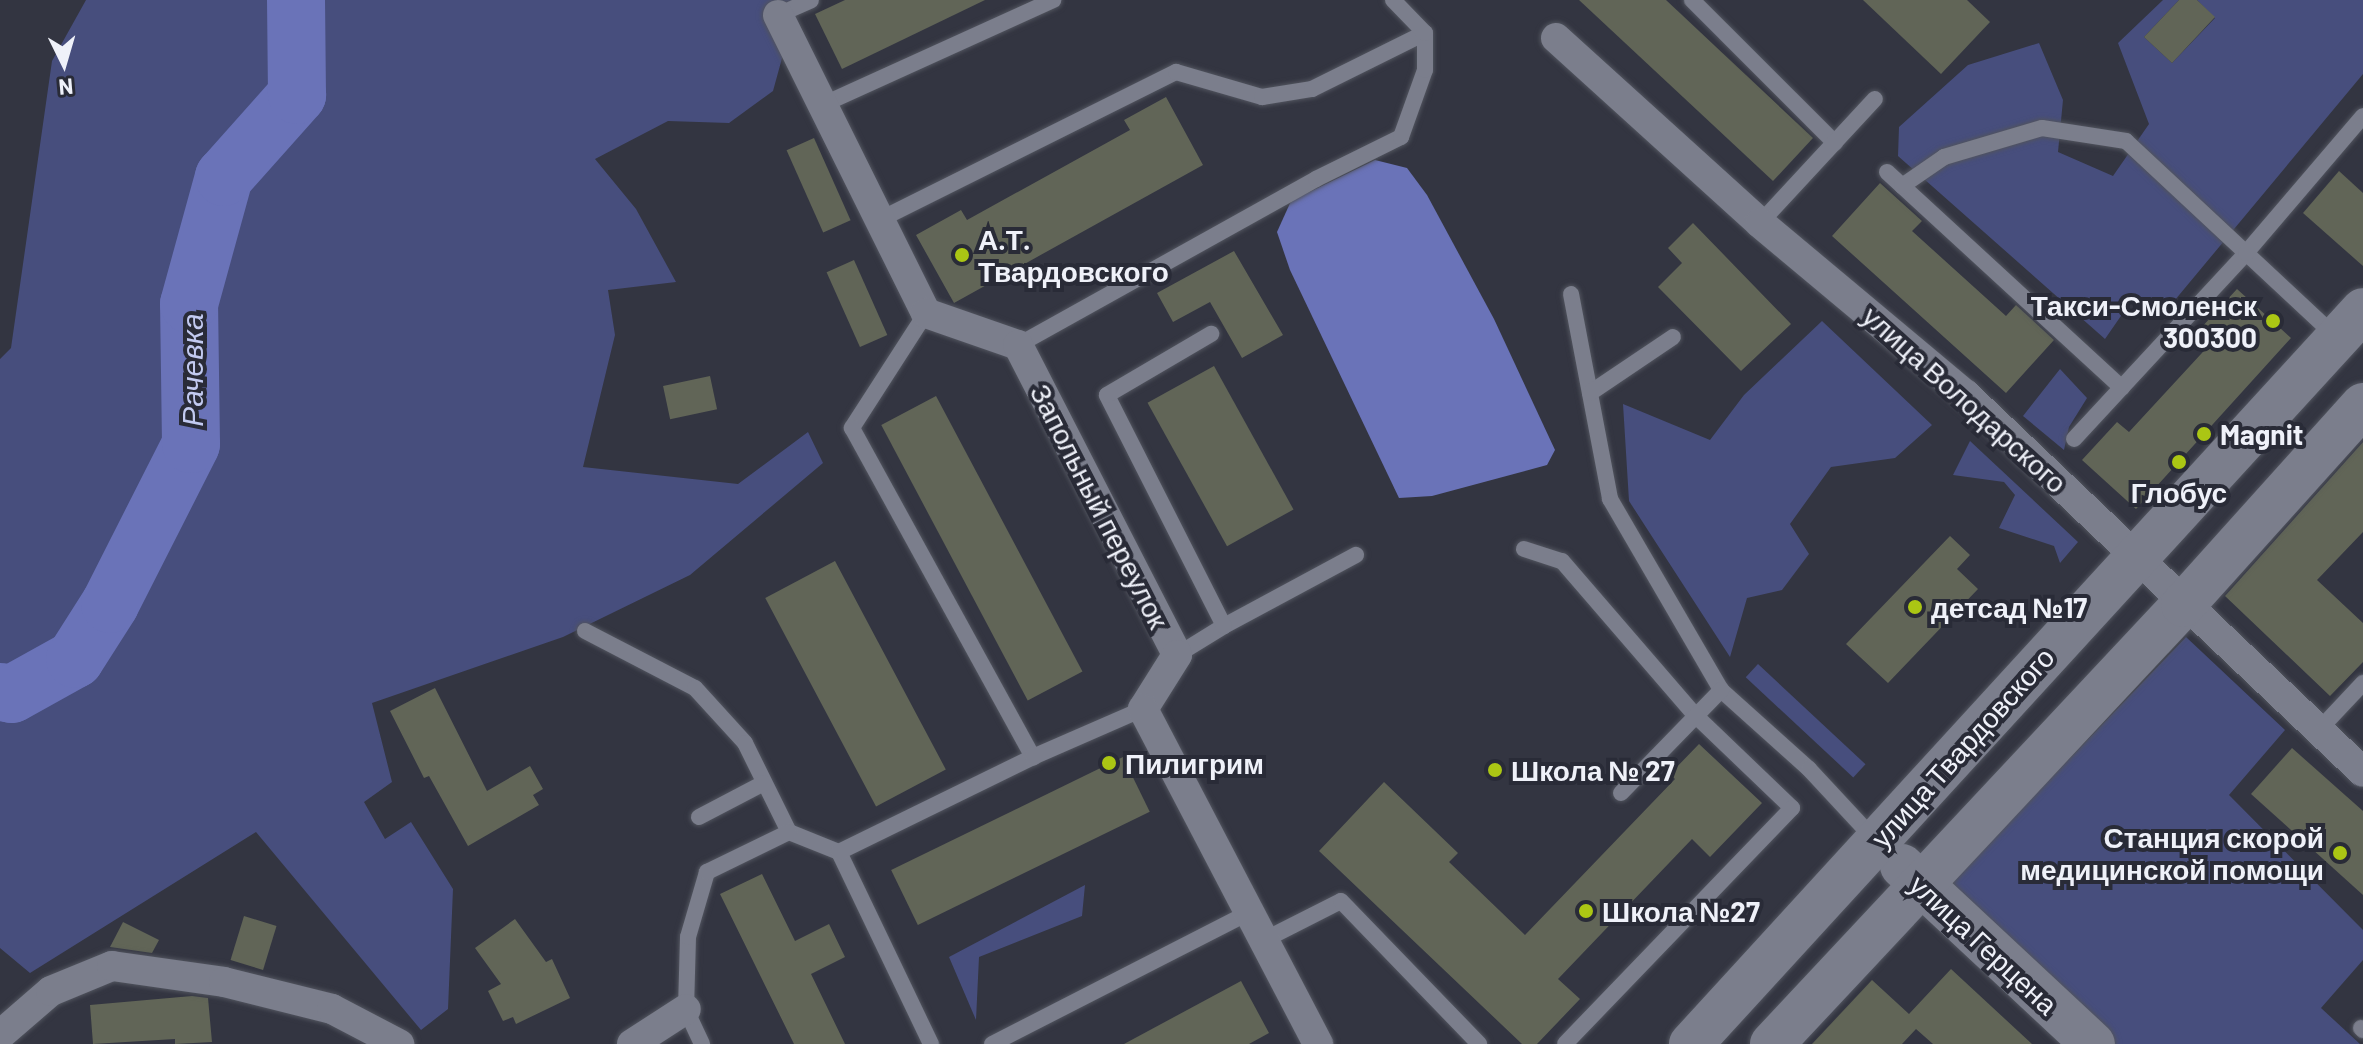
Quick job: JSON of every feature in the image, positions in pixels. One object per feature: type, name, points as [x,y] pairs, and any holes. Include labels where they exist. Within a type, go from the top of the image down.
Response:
[{"type":"street","points":[[778,15],[926,313],[1018,345]]},
{"type":"street","name":"улица Володарского","points":[[1556,38],[1760,223],[1966,395],[2137,555],[2183,605],[2363,772]]},
{"type":"street","name":"улица Твардовского","points":[[1691,1044],[2350,324]]},
{"type":"street","name":"Запольный переулок","points":[[1018,345],[1177,655],[1143,709]]},
{"type":"street","points":[[1772,1044],[2183,605],[2363,405]]},
{"type":"street","points":[[1143,709],[1318,1044]]},
{"type":"street","name":"улица Герцена","points":[[1877,842],[2093,1044]]},
{"type":"street","points":[[0,1035],[51,991],[112,966],[224,982],[332,1009],[399,1044]]},
{"type":"street","points":[[632,1044],[686,1009]]},
{"type":"lane","points":[[778,15],[811,0]]},
{"type":"lane","points":[[1018,345],[1316,179],[1401,137],[1425,70],[1425,33],[1393,0]]},
{"type":"lane","points":[[1692,0],[1835,143]]},
{"type":"lane","points":[[822,105],[1044,2]]},
{"type":"lane","points":[[879,220],[1176,72],[1262,97],[1312,89],[1425,33]]},
{"type":"lane","points":[[1760,223],[1875,99]]},
{"type":"lane","points":[[2074,439],[2246,253],[2363,116]]},
{"type":"lane","points":[[1902,186],[1944,157],[2042,128],[2126,141],[2246,253],[2350,324]]},
{"type":"lane","points":[[1887,172],[2122,388]]},
{"type":"lane","points":[[1571,294],[1610,499],[1721,690],[1809,769],[1877,842]]},
{"type":"lane","points":[[926,313],[852,428],[1033,757]]},
{"type":"lane","points":[[1211,334],[1107,395],[1224,626]]},
{"type":"lane","points":[[1590,393],[1673,337]]},
{"type":"lane","points":[[1524,549],[1562,561],[1696,716],[1792,808],[1565,1044]]},
{"type":"lane","points":[[1177,655],[1356,555]]},
{"type":"lane","points":[[585,631],[695,688],[745,743],[789,832],[839,852],[931,1044]]},
{"type":"lane","points":[[2318,731],[2363,683]]},
{"type":"lane","points":[[1621,793],[1721,690]]},
{"type":"lane","points":[[839,852],[1033,757],[1143,709]]},
{"type":"lane","points":[[699,817],[764,783]]},
{"type":"lane","points":[[702,1044],[686,1009],[688,937],[707,872],[789,832]]},
{"type":"lane","points":[[1264,940],[1341,901],[1479,1044]]},
{"type":"lane","points":[[992,1044],[1250,912]]},
{"type":"shaded area","points":[[86,0],[798,0],[773,91],[729,123],[668,121],[595,159],[636,209],[676,282],[608,290],[615,335],[583,467],[738,484],[808,432],[823,463],[690,575],[563,637],[372,703],[392,782],[364,802],[385,839],[411,822],[453,889],[448,1009],[421,1030],[256,832],[30,973],[0,948],[0,359],[11,348],[52,61]]},
{"type":"shaded area","points":[[2163,0],[2179,0],[2144,37],[2172,63],[2215,18],[2197,0],[2363,0],[2363,74],[2160,318],[2132,300],[2105,339],[1898,156],[1899,127],[1968,65],[2039,43],[2063,100],[2058,152],[2113,176],[2149,124],[2118,43]]},
{"type":"shaded area","points":[[1375,160],[1407,168],[1427,195],[1494,319],[1555,450],[1547,465],[1432,496],[1399,498],[1290,270],[1277,232],[1291,201]]},
{"type":"shaded area","points":[[1822,321],[1932,425],[1895,458],[1831,467],[1790,524],[1809,554],[1782,590],[1747,598],[1730,657],[1629,501],[1623,404],[1710,440],[1744,395]]},
{"type":"shaded area","points":[[2060,369],[2087,398],[2069,427],[2064,450],[2023,416]]},
{"type":"shaded area","points":[[1970,441],[2078,542],[2060,563],[2054,546],[1999,528],[2015,495],[2004,482],[1953,475]]},
{"type":"shaded area","points":[[2186,637],[2285,730],[2229,795],[2363,930],[2363,960],[2321,1008],[2360,1044],[2111,1044],[1941,893]]},
{"type":"shaded area","points":[[1758,664],[1866,764],[1853,777],[1746,677]]},
{"type":"shaded area","points":[[1085,885],[1082,916],[979,957],[976,1020],[949,957]]},
{"type":"building","points":[[845,0],[985,0],[842,69],[815,14]]},
{"type":"building","points":[[1579,0],[1666,0],[1813,138],[1773,181]]},
{"type":"building","points":[[1863,0],[1967,0],[1990,22],[1941,74]]},
{"type":"building","points":[[2179,0],[2197,0],[2215,17],[2172,63],[2144,37]]},
{"type":"building","points":[[1166,97],[1203,165],[954,303],[916,235],[961,210],[967,220],[1130,130],[1124,120]]},
{"type":"building","points":[[814,138],[851,220],[823,232],[787,150]]},
{"type":"building","points":[[2339,171],[2363,193],[2363,266],[2303,213]]},
{"type":"building","points":[[1880,183],[1922,221],[1912,231],[2006,316],[2016,305],[2054,340],[2006,393],[1832,236]]},
{"type":"building","points":[[1693,223],[1791,324],[1741,371],[1658,287],[1682,263],[1668,248]]},
{"type":"building","points":[[1234,251],[1283,335],[1242,358],[1210,302],[1173,322],[1157,293]]},
{"type":"building","points":[[854,260],[887,335],[860,347],[827,272]]},
{"type":"building","points":[[2237,289],[2291,338],[2136,509],[2082,460],[2117,422],[2129,432],[2213,341],[2200,329]]},
{"type":"building","points":[[1214,366],[1294,509],[1227,546],[1148,403]]},
{"type":"building","points":[[710,376],[717,409],[670,419],[663,386]]},
{"type":"building","points":[[936,396],[1082,671],[1028,701],[881,425]]},
{"type":"building","points":[[2363,442],[2363,532],[2317,580],[2363,623],[2363,662],[2330,696],[2225,596]]},
{"type":"building","points":[[1950,536],[1970,555],[1957,569],[1978,589],[1888,683],[1846,644]]},
{"type":"building","points":[[835,561],[946,769],[876,806],[765,598]]},
{"type":"building","points":[[435,688],[487,791],[530,766],[543,789],[533,795],[539,805],[468,846],[429,776],[424,778],[390,711]]},
{"type":"building","points":[[1699,744],[1762,803],[1710,857],[1692,839],[1558,979],[1580,999],[1537,1044],[1522,1044],[1319,851],[1384,782],[1458,853],[1449,862],[1525,935],[1675,779],[1670,774]]},
{"type":"building","name":"Станция скорой медицинской помощи","points":[[2292,748],[2363,811],[2363,895],[2251,794]]},
{"type":"building","points":[[1123,757],[1150,812],[918,925],[891,870]]},
{"type":"building","points":[[762,874],[795,941],[829,924],[845,957],[811,974],[845,1044],[794,1044],[720,894]]},
{"type":"building","points":[[244,916],[277,926],[263,970],[231,960]]},
{"type":"building","points":[[515,919],[546,962],[552,959],[570,998],[516,1024],[513,1017],[503,1021],[488,991],[501,984],[475,948]]},
{"type":"building","points":[[123,922],[159,940],[152,953],[110,947]]},
{"type":"building","points":[[1951,969],[2032,1044],[1933,1044],[1916,1029],[1902,1044],[1812,1044],[1872,980],[1909,1014]]},
{"type":"building","points":[[1241,981],[1269,1033],[1249,1044],[1124,1044]]},
{"type":"building","points":[[192,996],[208,998],[212,1042],[175,1044],[175,1039],[93,1044],[90,1005]]},
{"type":"waterway","name":"Рачевка","points":[[0,692],[12,694],[75,659],[110,604],[191,444],[189,304],[224,177],[297,95],[296,0]]},
{"type":"place","name":"А.Т. Твардовского","points":[[962,255]]},
{"type":"place","name":"Такси-Смоленск 300300","points":[[2273,321]]},
{"type":"place","name":"Magnit","points":[[2204,434]]},
{"type":"place","name":"Глобус","points":[[2179,462]]},
{"type":"place","name":"детсад №17","points":[[1915,607]]},
{"type":"place","name":"Пилигрим","points":[[1109,763]]},
{"type":"place","name":"Школа № 27","points":[[1495,770]]},
{"type":"place","name":"Станция скорой медицинской помощи","points":[[2340,853]]},
{"type":"place","name":"Школа №27","points":[[1586,911]]}]
